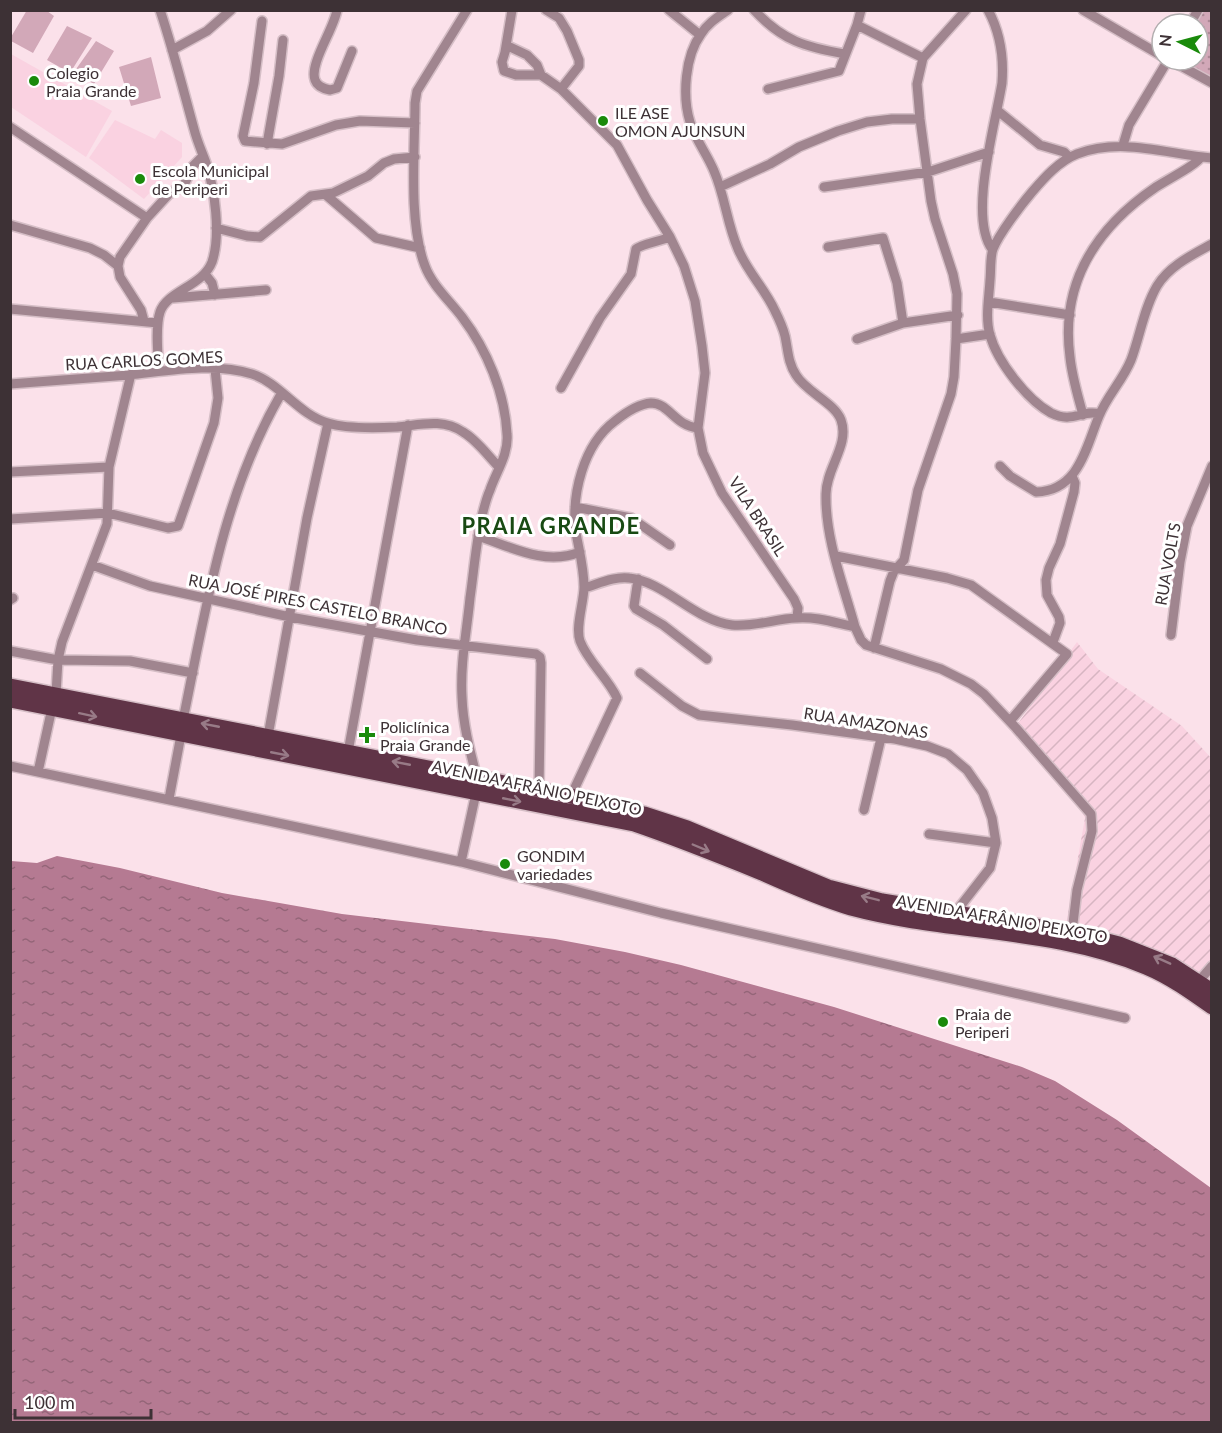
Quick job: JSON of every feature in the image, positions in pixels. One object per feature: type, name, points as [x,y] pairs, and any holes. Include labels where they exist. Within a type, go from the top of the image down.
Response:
[{"type":"main road","name":"AVENIDA AFRÂNIO PEIXOTO","points":[[10,686],[54,701],[477,785],[539,789],[571,795],[687,828],[828,887],[882,901],[1072,932],[1119,944],[1172,965],[1212,991]]},
{"type":"main road","name":"AVENIDA AFRÂNIO PEIXOTO","points":[[10,700],[54,701]]},
{"type":"main road","name":"AVENIDA AFRÂNIO PEIXOTO","points":[[182,727],[268,736],[348,752],[634,824],[685,841],[822,898],[897,919],[978,929],[1107,953],[1148,968],[1173,981],[1212,1008]]},
{"type":"street","points":[[159,371],[158,323],[162,307],[205,274],[214,254],[216,228],[212,189],[160,10]]},
{"type":"street","points":[[172,50],[207,31],[231,10]]},
{"type":"street","points":[[337,10],[333,27],[315,69],[316,83],[330,90],[337,88],[352,51]]},
{"type":"street","points":[[461,862],[477,785],[462,696],[465,647],[478,536],[489,492],[505,454],[507,434],[500,394],[482,347],[463,318],[432,280],[420,248],[415,216],[415,123],[416,97],[419,86],[467,10]]},
{"type":"street","points":[[512,10],[502,65],[507,73],[541,75]]},
{"type":"street","points":[[546,10],[559,18],[579,60],[579,66],[561,89]]},
{"type":"street","points":[[669,10],[700,34]]},
{"type":"street","points":[[728,10],[714,19],[700,34],[689,65],[687,106],[694,132],[714,170],[720,187],[736,246],[776,311],[785,335],[792,369],[802,383],[836,411],[841,419],[843,430],[841,442],[828,476],[826,496],[829,529],[855,627],[863,643],[957,676],[971,684],[1010,721],[1091,814],[1092,831],[1075,902],[1072,932]]},
{"type":"street","points":[[754,10],[771,27],[796,43],[844,54]]},
{"type":"street","points":[[768,89],[836,72],[840,68],[861,10]]},
{"type":"street","points":[[874,648],[890,581],[906,554],[918,490],[951,394],[954,377],[958,315],[953,274],[935,219],[917,84],[923,58],[966,10]]},
{"type":"street","points":[[988,10],[1002,49],[1002,83],[984,181],[985,235],[993,249]]},
{"type":"street","points":[[1083,10],[1150,49]]},
{"type":"street","points":[[262,21],[254,83],[243,138],[246,141],[282,144],[336,125],[360,121],[415,123]]},
{"type":"street","points":[[857,25],[923,58]]},
{"type":"street","points":[[267,144],[279,76],[282,40]]},
{"type":"street","points":[[505,52],[510,47],[527,55],[537,65],[541,75],[561,89],[617,145],[670,237],[684,266],[695,301],[705,372],[698,428],[680,423],[666,408],[656,404],[641,406],[610,424],[591,450],[581,476],[575,507],[576,533],[584,588],[579,639],[617,698],[571,795]]},
{"type":"street","points":[[1123,145],[1129,125],[1162,72]]},
{"type":"street","points":[[1191,72],[1212,83]]},
{"type":"street","points":[[998,111],[1040,145],[1064,152],[1069,158]]},
{"type":"street","points":[[720,187],[770,164],[799,147],[838,131],[867,122],[920,119]]},
{"type":"street","points":[[10,127],[147,218]]},
{"type":"street","points":[[1100,414],[1091,413],[1068,418],[1046,409],[1011,373],[999,355],[990,334],[988,302],[993,249],[1017,212],[1038,186],[1069,158],[1097,148],[1123,145],[1212,158]]},
{"type":"street","points":[[824,187],[928,172],[989,152]]},
{"type":"street","points":[[144,321],[141,310],[120,277],[118,266],[120,257],[147,218],[169,194],[184,185],[193,166],[203,156]]},
{"type":"street","points":[[216,228],[260,237],[311,196],[326,195],[368,176],[384,163],[394,159],[415,157]]},
{"type":"street","points":[[1083,415],[1070,359],[1070,315],[1077,281],[1084,263],[1116,218],[1170,177],[1197,163],[1201,157]]},
{"type":"street","points":[[326,195],[376,238],[420,248]]},
{"type":"street","points":[[10,225],[90,248],[118,266]]},
{"type":"street","points":[[561,388],[600,318],[631,274],[636,249],[642,244],[653,244],[670,237]]},
{"type":"street","points":[[828,247],[883,238],[897,283],[903,322]]},
{"type":"street","points":[[1000,466],[1010,476],[1036,492],[1052,489],[1072,476],[1084,456],[1100,414],[1130,362],[1151,298],[1158,284],[1173,268],[1212,244]]},
{"type":"street","points":[[205,274],[212,283],[215,295]]},
{"type":"street","points":[[173,298],[266,290]]},
{"type":"street","points":[[988,302],[1070,315]]},
{"type":"street","points":[[10,309],[158,323]]},
{"type":"street","points":[[857,339],[903,322],[958,315]]},
{"type":"street","points":[[957,339],[990,334]]},
{"type":"street","points":[[10,519],[108,513],[168,528],[178,526],[214,423],[218,398],[215,369]]},
{"type":"street","name":"RUA CARLOS GOMES","points":[[10,384],[159,371],[215,369],[243,372],[255,375],[312,415],[328,423],[382,427],[422,423],[451,426],[472,438],[499,467]]},
{"type":"street","points":[[38,772],[54,701],[58,660],[65,633],[107,524],[108,467],[131,374]]},
{"type":"street","points":[[168,799],[222,538],[248,458],[281,394]]},
{"type":"street","points":[[268,736],[307,518],[328,423]]},
{"type":"street","points":[[348,752],[408,425]]},
{"type":"street","name":"VILA BRASIL","points":[[698,428],[706,459],[722,493],[794,599],[798,608],[797,617]]},
{"type":"street","name":"RUA VOLTS","points":[[1171,635],[1187,526],[1212,466]]},
{"type":"street","points":[[10,472],[108,467]]},
{"type":"street","points":[[1053,642],[1060,623],[1047,595],[1046,580],[1060,544],[1074,492],[1075,483],[1072,476]]},
{"type":"street","points":[[575,507],[631,518],[670,544]]},
{"type":"street","points":[[478,536],[541,556],[560,558],[580,552]]},
{"type":"street","points":[[836,556],[947,578],[970,585],[1067,654],[1010,721]]},
{"type":"street","name":"RUA JOSÉ PIRES CASTELO BRANCO","points":[[92,565],[150,586],[290,617],[465,647],[532,652],[540,657],[539,789]]},
{"type":"street","points":[[584,588],[622,578],[638,579],[714,621],[747,625],[797,617],[855,627]]},
{"type":"street","points":[[638,579],[634,606],[636,609],[663,625],[707,659]]},
{"type":"street","points":[[10,651],[58,660],[117,660],[193,673]]},
{"type":"street","name":"RUA AMAZONAS","points":[[640,673],[682,706],[699,715],[895,739],[940,750],[957,760],[983,793],[992,818],[996,843],[990,868],[954,914]]},
{"type":"street","points":[[864,810],[881,738]]},
{"type":"street","points":[[10,766],[461,862],[662,913],[1125,1018]]},
{"type":"street","points":[[930,834],[996,843]]},
{"type":"street","points":[[1199,981],[1212,966]]},
{"type":"shaded area","points":[[27,10],[47,11],[54,16],[33,53],[11,41],[11,37]]},
{"type":"shaded area","points":[[1211,11],[1211,76],[1202,72],[1210,72],[1210,12],[1201,12]]},
{"type":"shaded area","points":[[67,26],[92,38],[70,73],[47,60]]},
{"type":"shaded area","points":[[96,41],[114,51],[94,84],[74,72]]},
{"type":"shaded area","name":"Colegio Praia Grande","points":[[11,54],[112,111],[86,157],[11,107]]},
{"type":"shaded area","points":[[151,57],[161,98],[131,106],[119,67]]},
{"type":"shaded area","name":"Escola Municipal de Periperi","points":[[115,120],[155,139],[161,130],[182,143],[182,157],[144,199],[89,158]]},
{"type":"shaded area","points":[[1077,642],[1098,669],[1182,726],[1211,758],[1211,966],[1200,981],[1065,930],[1085,818],[1074,798],[1014,729]]},
{"type":"water","points":[[57,856],[120,868],[222,893],[342,914],[555,939],[625,952],[834,1007],[1022,1067],[1055,1081],[1117,1120],[1211,1188],[1211,1422],[11,1422],[11,861],[37,863]]},
{"type":"place","name":"Colegio Praia Grande","points":[[34,81]]},
{"type":"place","name":"ILE ASE OMON AJUNSUN","points":[[603,121]]},
{"type":"place","name":"Escola Municipal de Periperi","points":[[140,179]]},
{"type":"place","name":"Policlínica Praia Grande","points":[[367,735]]},
{"type":"place","name":"GONDIM variedades","points":[[505,864]]},
{"type":"place","name":"Praia de Periperi","points":[[943,1022]]},
{"type":"district","name":"PRAIA GRANDE","points":[[551,525]]}]
